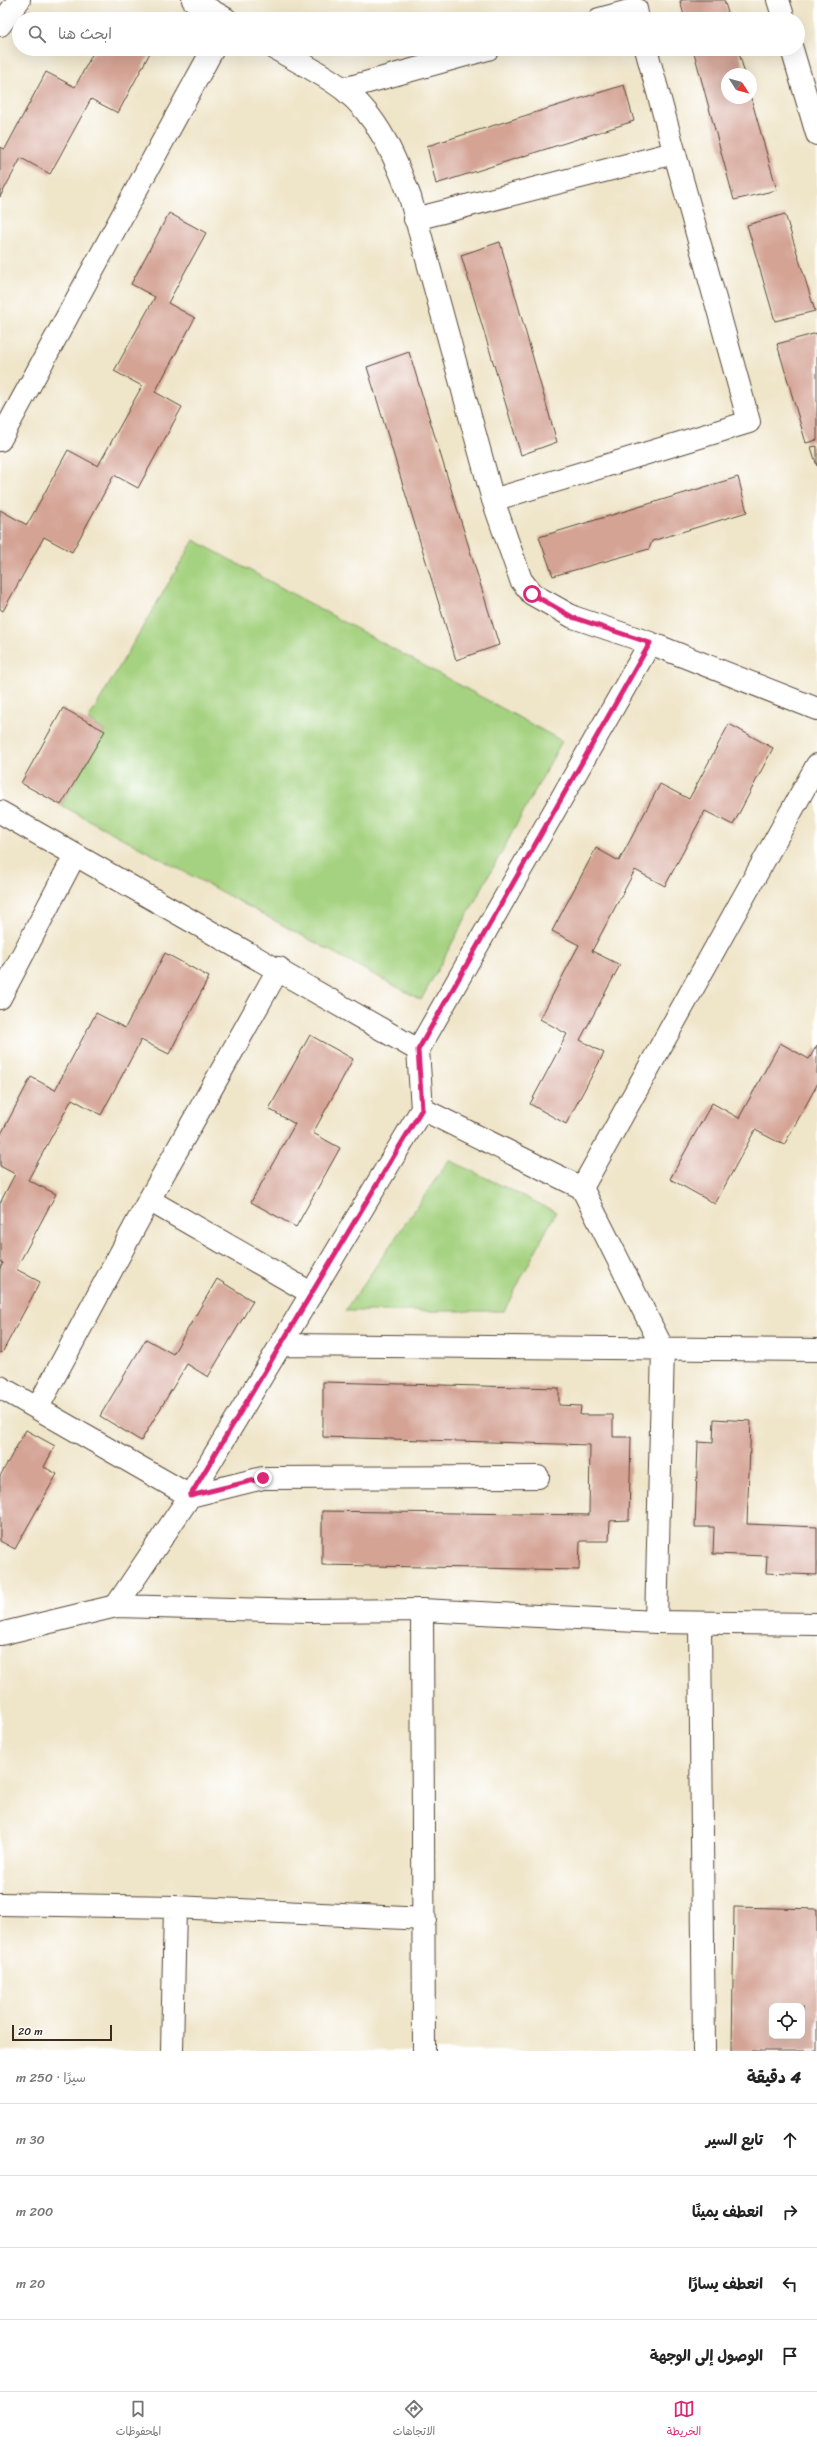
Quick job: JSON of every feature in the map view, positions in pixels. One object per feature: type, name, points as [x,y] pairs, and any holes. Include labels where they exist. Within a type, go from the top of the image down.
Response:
[{"type":"street","points":[[0,25],[19,0]]},
{"type":"street","points":[[193,0],[214,12]]},
{"type":"street","points":[[778,0],[782,12]]},
{"type":"street","points":[[625,12],[636,9],[637,12]]},
{"type":"street","points":[[0,440],[209,56]]},
{"type":"street","points":[[288,56],[343,89],[370,115],[398,164],[410,197],[493,500],[521,580],[532,594],[572,617],[650,643],[817,709]]},
{"type":"street","points":[[343,89],[463,56]]},
{"type":"street","points":[[493,500],[749,422],[648,56]]},
{"type":"street","points":[[794,56],[817,134]]},
{"type":"street","points":[[415,219],[674,153]]},
{"type":"street","points":[[116,1606],[190,1496],[282,1345],[311,1292],[422,1109],[418,1050],[650,643]]},
{"type":"street","points":[[582,1188],[817,765]]},
{"type":"street","points":[[0,812],[279,968],[418,1050]]},
{"type":"street","points":[[0,998],[75,855]]},
{"type":"street","points":[[38,1408],[149,1200],[279,968]]},
{"type":"street","points":[[422,1109],[582,1188],[663,1350],[656,1622]]},
{"type":"street","points":[[149,1200],[311,1292]]},
{"type":"street","points":[[282,1345],[663,1350],[817,1350]]},
{"type":"street","points":[[0,1387],[190,1496],[263,1478],[538,1478]]},
{"type":"street","points":[[0,1634],[116,1606],[307,1611],[422,1610],[656,1622],[817,1624]]},
{"type":"street","points":[[422,1610],[425,1919],[424,2051]]},
{"type":"street","points":[[700,1623],[704,2051]]},
{"type":"street","points":[[0,1904],[175,1907],[425,1919]]},
{"type":"street","points":[[172,2051],[175,1907]]},
{"type":"green space","points":[[194,540],[562,741],[421,1000],[61,805],[105,731],[88,720]]},
{"type":"green space","points":[[449,1160],[556,1212],[504,1311],[345,1311]]},
{"type":"building","points":[[724,0],[728,12],[683,12],[680,1]]},
{"type":"building","points":[[91,56],[148,56],[118,113],[91,99],[50,174],[21,158],[0,197],[0,147],[5,149],[46,72],[75,87]]},
{"type":"building","points":[[695,56],[740,56],[743,68],[721,68],[721,104],[753,104],[777,190],[734,200]]},
{"type":"building","points":[[624,85],[634,121],[436,184],[427,146]]},
{"type":"building","points":[[169,213],[206,233],[168,303],[195,318],[155,392],[182,407],[138,488],[114,475],[72,552],[44,537],[3,611],[0,609],[0,510],[27,525],[68,450],[98,466],[142,386],[114,371],[155,297],[131,284]]},
{"type":"building","points":[[785,214],[815,311],[775,321],[747,225]]},
{"type":"building","points":[[500,242],[557,442],[521,455],[461,255]]},
{"type":"building","points":[[817,333],[817,440],[806,443],[777,344]]},
{"type":"building","points":[[409,352],[499,645],[456,660],[367,367]]},
{"type":"building","points":[[817,446],[817,466],[811,447]]},
{"type":"building","points":[[738,477],[747,512],[652,541],[649,549],[553,576],[539,537]]},
{"type":"building","points":[[63,708],[105,731],[61,805],[21,783]]},
{"type":"building","points":[[729,724],[773,748],[733,825],[705,811],[665,886],[635,870],[592,951],[620,965],[580,1040],[604,1053],[566,1124],[530,1104],[567,1034],[540,1019],[579,945],[552,931],[596,848],[619,861],[660,784],[689,799]]},
{"type":"building","points":[[165,953],[209,977],[169,1054],[141,1040],[101,1115],[72,1099],[28,1180],[56,1194],[16,1269],[40,1282],[2,1353],[0,1352],[0,1269],[3,1263],[0,1261],[0,1203],[15,1174],[0,1166],[0,1136],[31,1077],[55,1090],[96,1013],[125,1028]]},
{"type":"building","points":[[310,1035],[353,1059],[313,1133],[340,1148],[296,1227],[251,1202],[295,1124],[269,1109]]},
{"type":"building","points":[[780,1043],[809,1059],[817,1045],[817,1085],[784,1145],[755,1130],[715,1204],[670,1179],[712,1103],[739,1118]]},
{"type":"building","points":[[217,1279],[253,1301],[208,1377],[187,1364],[141,1441],[100,1416],[146,1339],[173,1354]]},
{"type":"building","points":[[323,1382],[559,1388],[559,1405],[581,1406],[580,1415],[613,1415],[613,1437],[631,1437],[629,1520],[610,1521],[609,1541],[580,1541],[579,1570],[322,1565],[322,1511],[589,1515],[590,1445],[323,1437]]},
{"type":"building","points":[[714,1419],[751,1421],[747,1524],[817,1527],[817,1575],[766,1573],[767,1556],[713,1554],[714,1527],[695,1527],[698,1442],[713,1443]]},
{"type":"building","points":[[26,1430],[55,1446],[44,1467],[57,1474],[15,1549],[0,1541],[0,1476]]},
{"type":"building","points":[[734,1907],[817,1909],[817,2051],[732,2051]]},
{"type":"route","points":[[263,1478],[190,1496],[282,1345],[311,1292],[422,1109],[418,1050],[650,643],[572,617],[532,594]]}]
